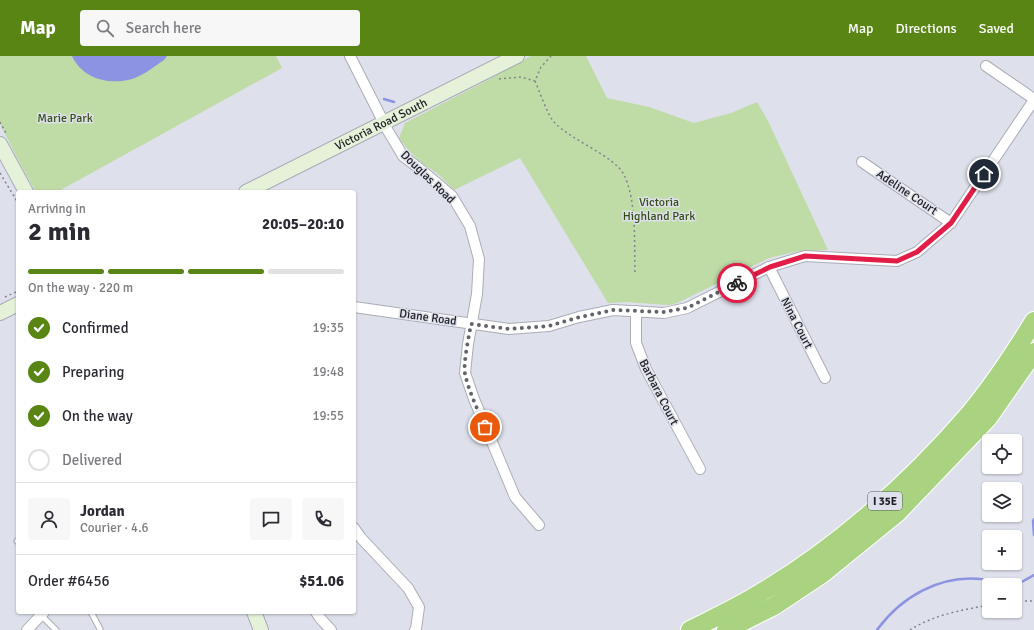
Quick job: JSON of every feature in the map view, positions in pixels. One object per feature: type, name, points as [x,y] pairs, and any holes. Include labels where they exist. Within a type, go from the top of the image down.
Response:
[{"type":"highway","name":"I 35E","points":[[690,630],[757,596],[811,560],[884,501],[933,454],[971,412],[1016,351],[1034,321]]},
{"type":"highway","name":"I 35E","points":[[726,630],[774,606],[822,574],[897,513],[988,418],[1034,352]]},
{"type":"street","name":"Douglas Road","points":[[350,56],[384,123],[403,156],[452,196],[470,226],[479,259],[477,294],[471,324],[465,373],[474,399],[515,497],[539,525]]},
{"type":"street","name":"Victoria Road South","points":[[250,190],[517,56]]},
{"type":"street","points":[[986,66],[1034,100]]},
{"type":"street","name":"Diane Road","points":[[356,307],[509,329],[549,326],[580,317],[613,310],[664,312],[687,308],[770,267],[805,256],[897,261],[917,252],[951,223],[1034,100]]},
{"type":"street","points":[[0,144],[25,190]]},
{"type":"street","name":"Adeline Court","points":[[862,162],[951,223]]},
{"type":"street","name":"Nina Court","points":[[770,267],[825,378]]},
{"type":"street","points":[[0,313],[16,305]]},
{"type":"street","name":"Barbara Court","points":[[636,311],[636,343],[646,369],[700,469]]},
{"type":"street","points":[[356,531],[408,588],[419,607],[415,630]]},
{"type":"street","points":[[26,630],[41,614]]},
{"type":"street","points":[[255,614],[262,630]]},
{"type":"street","points":[[317,614],[331,630]]},
{"type":"lane","points":[[43,614],[55,630]]},
{"type":"lane","points":[[92,614],[100,630]]},
{"type":"path","points":[[535,81],[553,122],[568,134],[615,164],[624,173],[633,204],[635,274]]},
{"type":"path","points":[[0,173],[16,200]]},
{"type":"path","points":[[1022,601],[1034,600]]},
{"type":"path","points":[[910,630],[917,625],[956,611],[982,607]]},
{"type":"green space","name":"Marie Park","points":[[0,56],[276,56],[282,68],[61,190],[35,190],[0,124]]},
{"type":"green space","name":"Victoria Highland Park","points":[[531,56],[586,56],[607,98],[649,107],[694,123],[731,113],[757,102],[768,121],[828,250],[799,251],[769,258],[677,303],[668,305],[626,302],[608,303],[520,158],[454,190],[438,174],[422,163],[409,151],[399,138],[405,123]]},
{"type":"water","points":[[72,56],[167,56],[164,60],[135,78],[108,81],[91,76],[83,71]]},
{"type":"waterway","points":[[384,99],[394,102]]},
{"type":"waterway","points":[[1034,519],[1034,535]]},
{"type":"waterway","points":[[1022,582],[1034,575]]},
{"type":"waterway","points":[[877,630],[897,608],[909,598],[922,591],[950,581],[982,579]]},
{"type":"way so far","points":[[485,427],[465,373],[471,324],[509,329],[549,326],[580,317],[613,310],[664,312],[687,308],[737,283]]},
{"type":"route","points":[[737,283],[770,267],[805,256],[873,261],[897,261],[917,252],[951,223],[984,174]]}]
